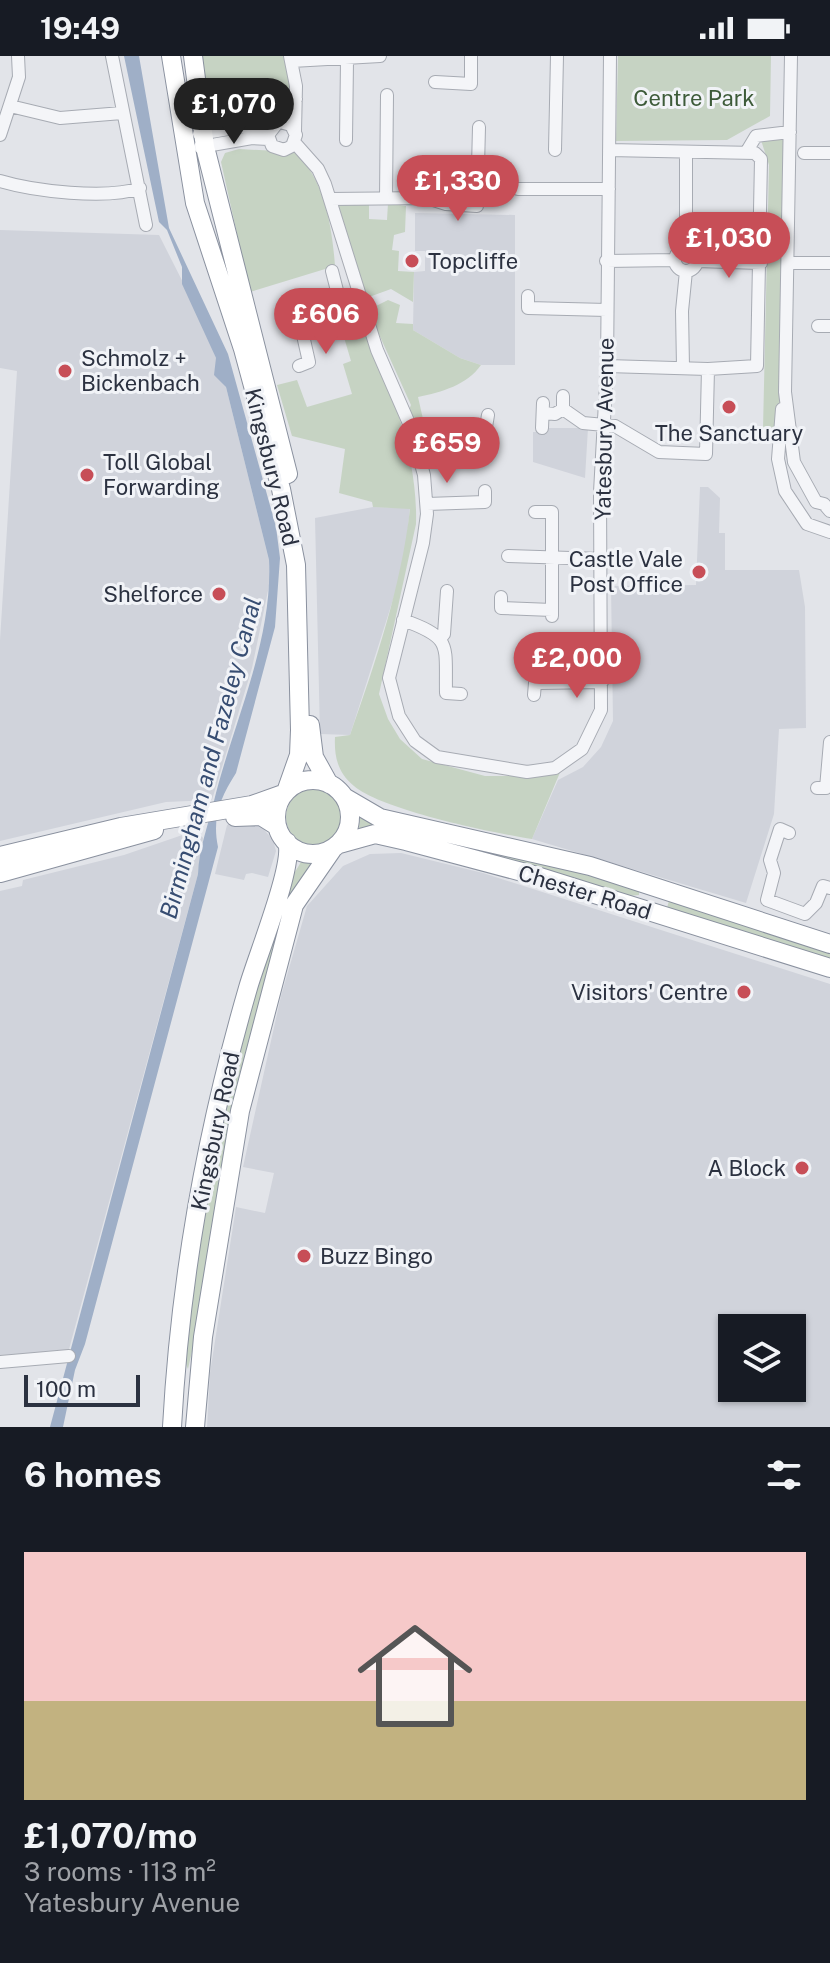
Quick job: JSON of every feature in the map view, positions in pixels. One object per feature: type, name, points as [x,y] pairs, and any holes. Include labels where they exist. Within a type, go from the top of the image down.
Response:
[{"type":"highway","name":"Kingsbury Road","points":[[171,56],[304,548],[310,601],[311,743],[329,784]]},
{"type":"highway","name":"Kingsbury Road","points":[[193,56],[195,203],[243,349],[281,489],[296,565],[299,755],[285,792]]},
{"type":"highway","points":[[311,743],[346,789],[411,833]]},
{"type":"highway","points":[[0,856],[121,827],[217,815],[261,816],[277,826],[287,842],[303,852],[335,847],[350,825],[351,814],[344,797],[329,784],[310,780],[285,792],[217,815],[0,873]]},
{"type":"highway","points":[[277,826],[285,792]]},
{"type":"highway","name":"Chester Road","points":[[344,797],[411,833],[830,968]]},
{"type":"highway","points":[[301,892],[329,866],[363,844],[411,833]]},
{"type":"highway","name":"Chester Road","points":[[335,847],[375,834],[411,833],[509,845],[647,884],[830,944]]},
{"type":"highway","name":"Kingsbury Road","points":[[173,1427],[174,1387],[193,1240],[224,1082],[249,986],[287,872],[290,852],[287,842]]},
{"type":"highway","name":"Kingsbury Road","points":[[195,1427],[203,1337],[240,1111],[294,905],[335,847]]},
{"type":"highway","points":[[647,884],[648,897],[654,905],[719,932]]},
{"type":"highway","points":[[174,1387],[190,1378],[203,1337]]},
{"type":"highway","points":[[173,1427],[180,1402],[187,1400],[196,1405]]},
{"type":"street","points":[[112,56],[146,225]]},
{"type":"street","points":[[435,82],[471,84],[471,56]]},
{"type":"street","points":[[555,150],[557,56]]},
{"type":"street","name":"Yatesbury Avenue","points":[[273,130],[291,125],[295,137],[318,169],[377,350],[411,428],[424,475],[427,504],[423,543],[389,678],[406,727],[415,741],[437,757],[527,772],[555,768],[582,749],[601,710],[610,56]]},
{"type":"street","points":[[791,56],[785,392],[794,462],[816,502]]},
{"type":"street","points":[[0,135],[23,57]]},
{"type":"street","points":[[192,139],[262,125],[273,130],[280,150],[295,137],[296,99],[291,58],[347,61],[395,58]]},
{"type":"street","points":[[346,140],[347,61]]},
{"type":"street","points":[[386,198],[387,95]]},
{"type":"street","points":[[273,130],[296,99]]},
{"type":"street","points":[[10,106],[60,118],[122,113]]},
{"type":"street","points":[[330,199],[427,198],[446,204],[477,206],[473,150],[479,127]]},
{"type":"street","points":[[747,151],[756,136],[790,132]]},
{"type":"street","points":[[810,149],[830,153]]},
{"type":"street","points":[[607,366],[762,370],[761,159],[747,151],[609,150]]},
{"type":"street","points":[[686,152],[686,249]]},
{"type":"street","points":[[0,181],[22,187],[115,194],[140,188]]},
{"type":"street","points":[[427,184],[427,198]]},
{"type":"street","points":[[524,185],[609,189]]},
{"type":"street","points":[[686,249],[693,251],[697,261],[695,267],[686,271],[677,267],[675,260],[680,251],[686,249]]},
{"type":"street","points":[[606,261],[675,260]]},
{"type":"street","points":[[697,261],[761,263]]},
{"type":"street","points":[[789,263],[830,263]]},
{"type":"street","points":[[332,271],[344,318]]},
{"type":"street","points":[[683,367],[686,271]]},
{"type":"street","points":[[528,296],[528,308],[607,310]]},
{"type":"street","points":[[299,366],[309,362],[301,327],[365,310]]},
{"type":"street","points":[[542,428],[543,408],[555,414],[563,399],[583,423],[615,426],[659,452],[706,454],[708,369]]},
{"type":"street","points":[[785,392],[779,426],[779,473],[789,499],[810,527],[827,527]]},
{"type":"street","points":[[411,428],[486,427],[488,415]]},
{"type":"street","points":[[427,504],[485,502],[485,491]]},
{"type":"street","points":[[804,518],[808,506],[816,502],[824,504],[830,511]]},
{"type":"street","points":[[501,597],[501,608],[552,613],[552,512],[535,512]]},
{"type":"street","points":[[508,556],[602,559]]},
{"type":"street","points":[[440,639],[444,634],[447,591]]},
{"type":"street","points":[[403,620],[436,632],[445,647],[446,693],[461,694]]},
{"type":"street","points":[[534,695],[535,683],[602,682]]},
{"type":"street","points":[[824,788],[830,742]]},
{"type":"street","points":[[789,833],[780,829],[770,860],[774,873],[767,900],[805,914],[816,903],[823,886],[830,888]]},
{"type":"street","points":[[0,1362],[69,1356]]},
{"type":"shaded area","points":[[415,213],[515,215],[515,365],[481,365],[460,358],[413,330],[414,272],[425,271],[425,251],[415,251]]},
{"type":"shaded area","points":[[0,230],[159,235],[198,312],[216,358],[217,377],[226,387],[269,560],[270,581],[252,668],[212,800],[166,802],[0,841],[0,640],[17,371],[0,368]]},
{"type":"shaded area","points":[[546,428],[588,428],[585,478],[533,462],[533,432],[545,432]]},
{"type":"shaded area","points":[[700,487],[708,487],[720,498],[719,533],[725,533],[725,570],[799,570],[805,607],[806,728],[779,729],[774,814],[746,903],[532,839],[558,780],[583,767],[601,747],[613,721],[611,586],[696,585]]},
{"type":"shaded area","points":[[373,507],[410,508],[404,565],[350,735],[320,734],[315,518]]},
{"type":"shaded area","points":[[247,821],[260,825],[273,840],[276,851],[268,877],[252,873],[246,874],[244,880],[215,874],[227,825]]},
{"type":"shaded area","points":[[197,830],[203,838],[198,874],[68,1353],[0,1355],[0,891],[22,886],[23,880],[124,855]]},
{"type":"shaded area","points":[[401,853],[483,873],[830,984],[830,1427],[207,1427],[210,1373],[236,1207],[265,1213],[274,1173],[243,1167],[281,996],[307,906],[343,866],[370,854]]},
{"type":"green space","points":[[202,56],[283,56],[289,82],[287,102],[274,115],[263,119],[229,124],[211,119]]},
{"type":"green space","name":"Centre Park","points":[[618,56],[771,56],[770,116],[727,140],[616,141]]},
{"type":"green space","points":[[783,136],[782,383],[777,425],[773,430],[763,429],[769,165],[761,140]]},
{"type":"green space","points":[[239,149],[296,152],[306,164],[325,205],[335,266],[250,292],[221,162],[225,153]]},
{"type":"green space","points":[[338,203],[369,204],[369,219],[387,220],[388,203],[406,206],[405,232],[394,235],[392,250],[399,251],[398,271],[414,272],[413,302],[391,289],[369,297],[364,294]]},
{"type":"green space","points":[[388,300],[400,305],[396,323],[413,324],[413,330],[460,358],[481,365],[461,383],[418,397],[423,419],[413,419],[409,410],[411,405],[368,310]]},
{"type":"green space","points":[[356,317],[364,324],[392,397],[407,447],[415,498],[416,524],[379,694],[388,719],[400,739],[422,759],[485,776],[540,776],[561,770],[532,839],[466,826],[388,804],[354,786],[338,764],[335,737],[350,735],[369,679],[394,595],[410,509],[373,507],[372,502],[339,493],[345,449],[292,436],[277,385],[297,380],[307,407],[352,394],[343,364],[351,361],[340,324]]},
{"type":"green space","points":[[314,789],[334,797],[342,817],[334,837],[314,845],[294,837],[286,817],[294,797]]},
{"type":"green space","points":[[360,811],[601,879],[639,891],[639,895],[628,896],[359,830]]},
{"type":"green space","points":[[303,858],[315,864],[295,897],[188,1369],[185,1337],[190,1283],[218,1135],[272,926],[287,886]]},
{"type":"green space","points":[[670,897],[830,950],[830,964],[667,908]]},
{"type":"water","points":[[124,56],[139,56],[169,228],[228,354],[276,527],[280,558],[275,627],[236,773],[219,808],[216,827],[218,847],[85,1344],[75,1370],[63,1427],[50,1427],[198,874],[204,837],[258,652],[269,591],[269,560],[226,387],[214,375],[216,358],[182,284],[182,267],[167,230],[159,222]]},
{"type":"place","name":"Topcliffe","points":[[412,261]]},
{"type":"place","name":"Schmolz + Bickenbach","points":[[65,371]]},
{"type":"place","name":"The Sanctuary","points":[[729,407]]},
{"type":"place","name":"Toll Global Forwarding","points":[[87,475]]},
{"type":"place","name":"Castle Vale Post Office","points":[[699,572]]},
{"type":"place","name":"Shelforce","points":[[219,594]]},
{"type":"place","name":"Visitors' Centre","points":[[744,992]]},
{"type":"place","name":"A Block","points":[[802,1168]]},
{"type":"place","name":"Buzz Bingo","points":[[304,1256]]},
{"type":"water label","name":"Birmingham and Fazeley Canal","points":[[211,758]]}]
